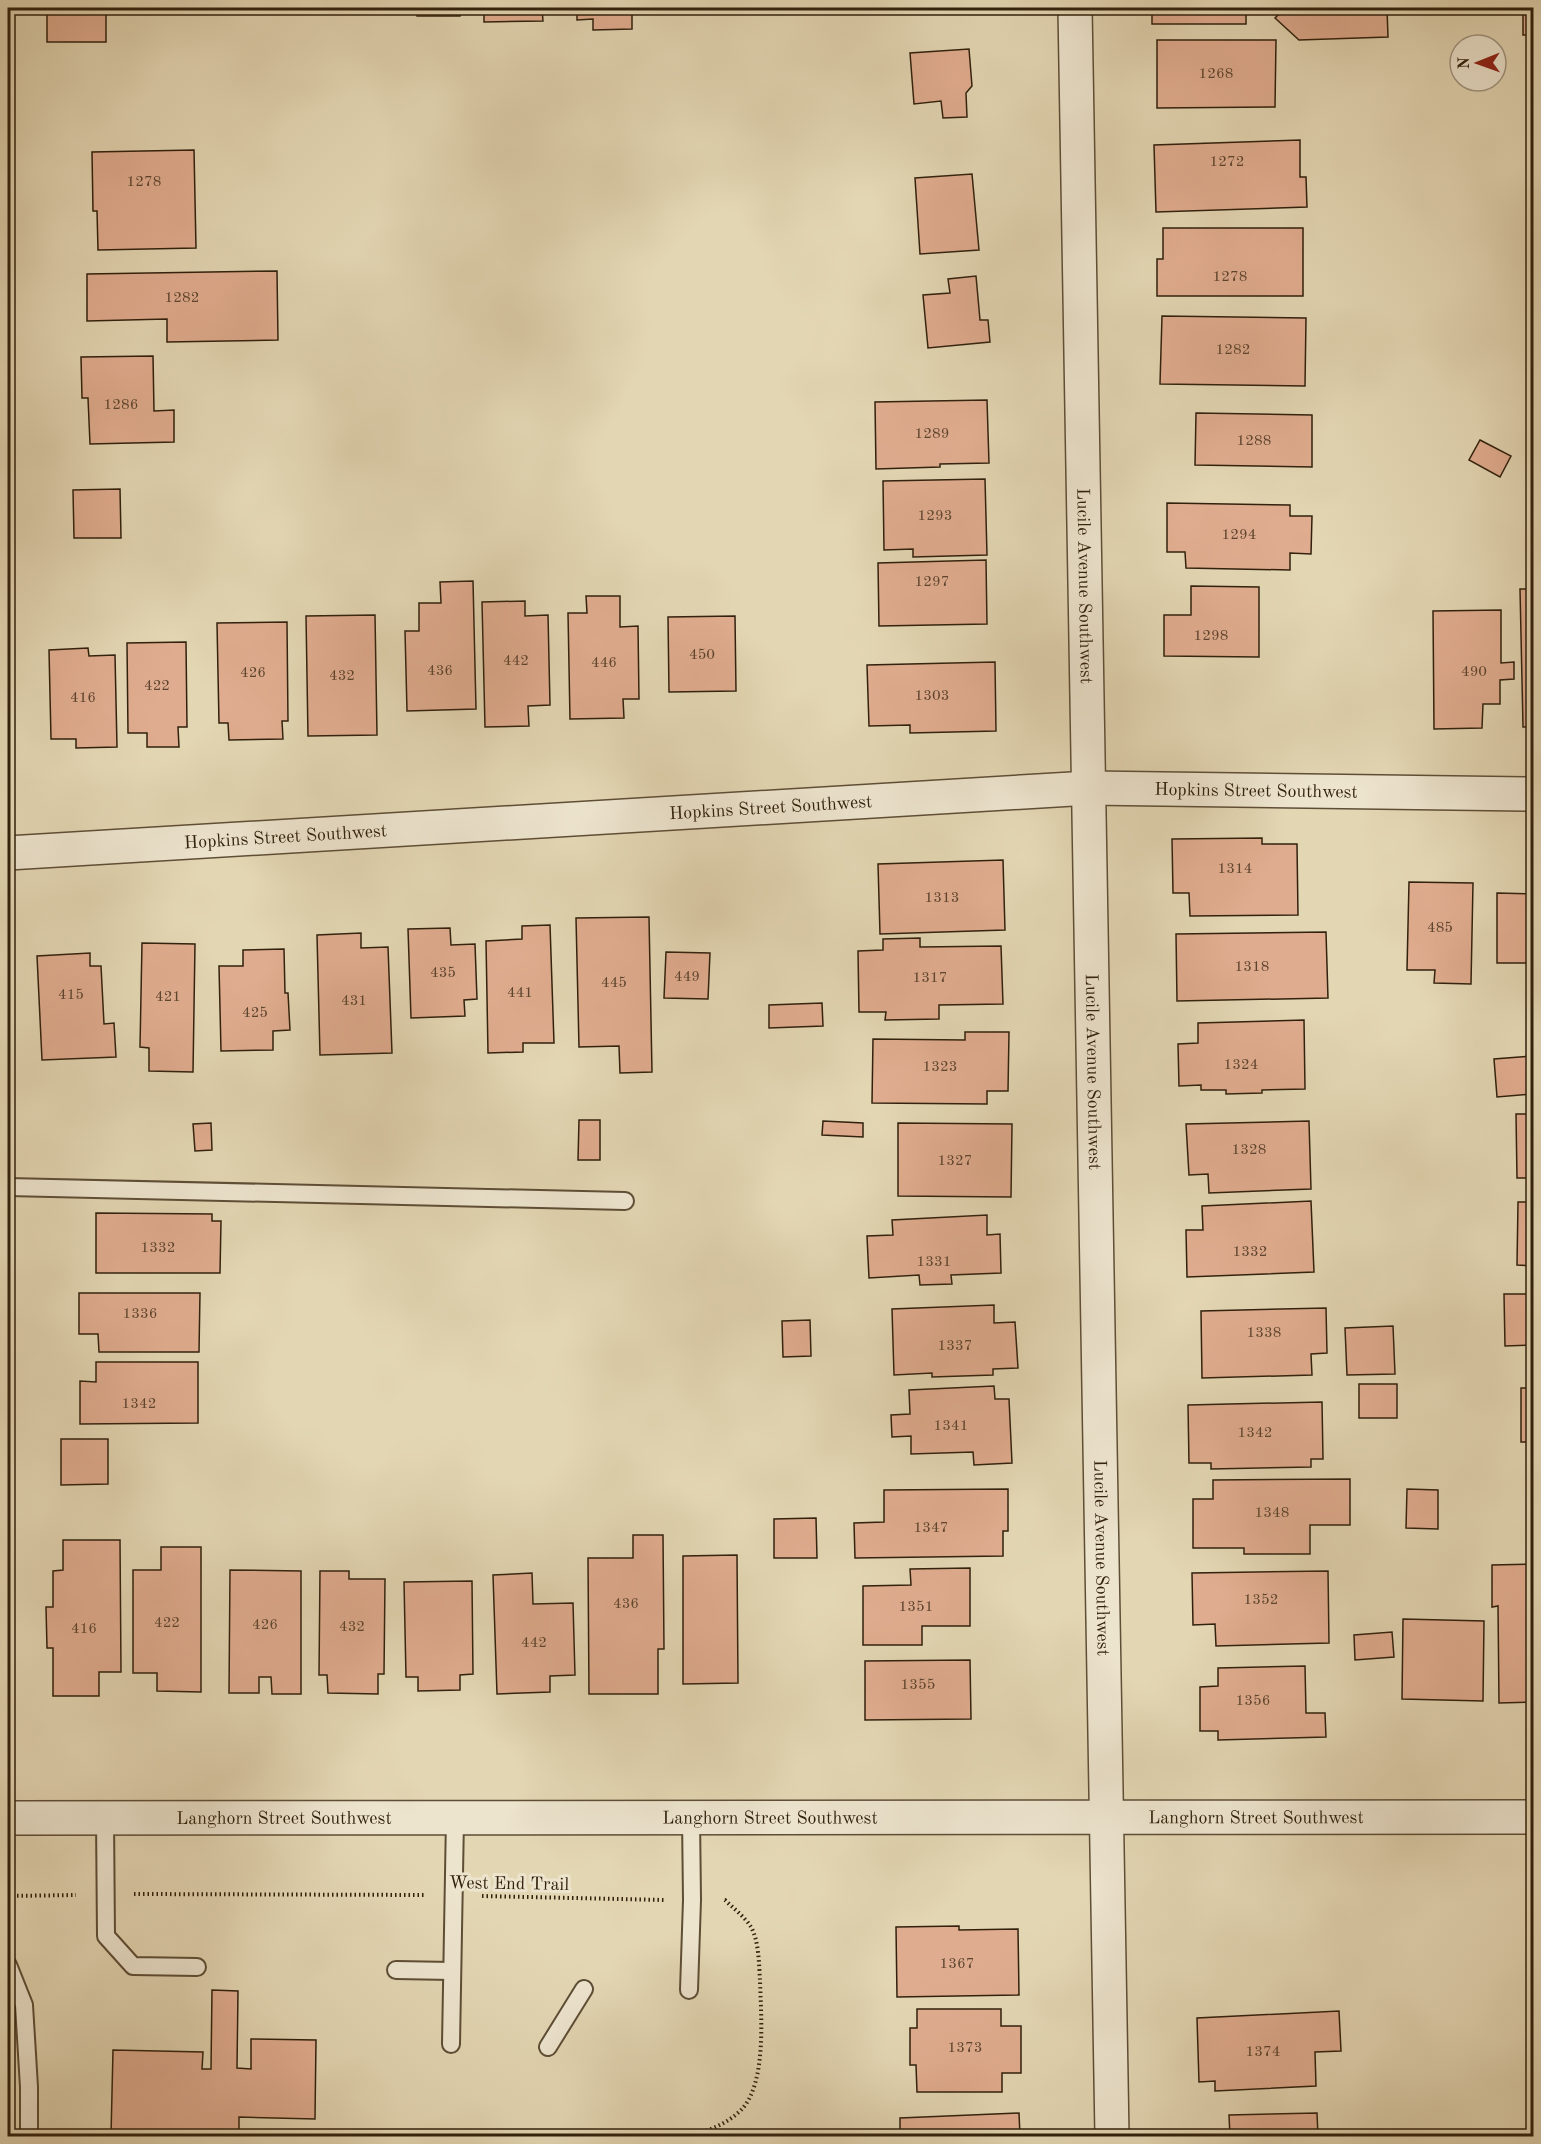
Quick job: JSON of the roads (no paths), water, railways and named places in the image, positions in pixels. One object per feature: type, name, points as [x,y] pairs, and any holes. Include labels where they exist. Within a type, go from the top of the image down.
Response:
[{"type":"street","name":"Lucile Avenue Southwest","points":[[1075,8],[1112,2136]]},
{"type":"street","name":"Hopkins Street Southwest","points":[[8,853],[1089,788],[1533,794]]},
{"type":"street","name":"Langhorn Street Southwest","points":[[8,1818],[1533,1817]]},
{"type":"lane","points":[[8,1187],[625,1201]]},
{"type":"lane","points":[[689,1990],[692,1900],[691,1817]]},
{"type":"lane","points":[[105,1818],[106,1936],[133,1966],[197,1967]]},
{"type":"lane","points":[[451,2044],[455,1818]]},
{"type":"lane","points":[[8,1965],[24,2005],[29,2086],[29,2136]]},
{"type":"lane","points":[[396,1970],[452,1971]]},
{"type":"lane","points":[[548,2047],[584,1989]]}]
